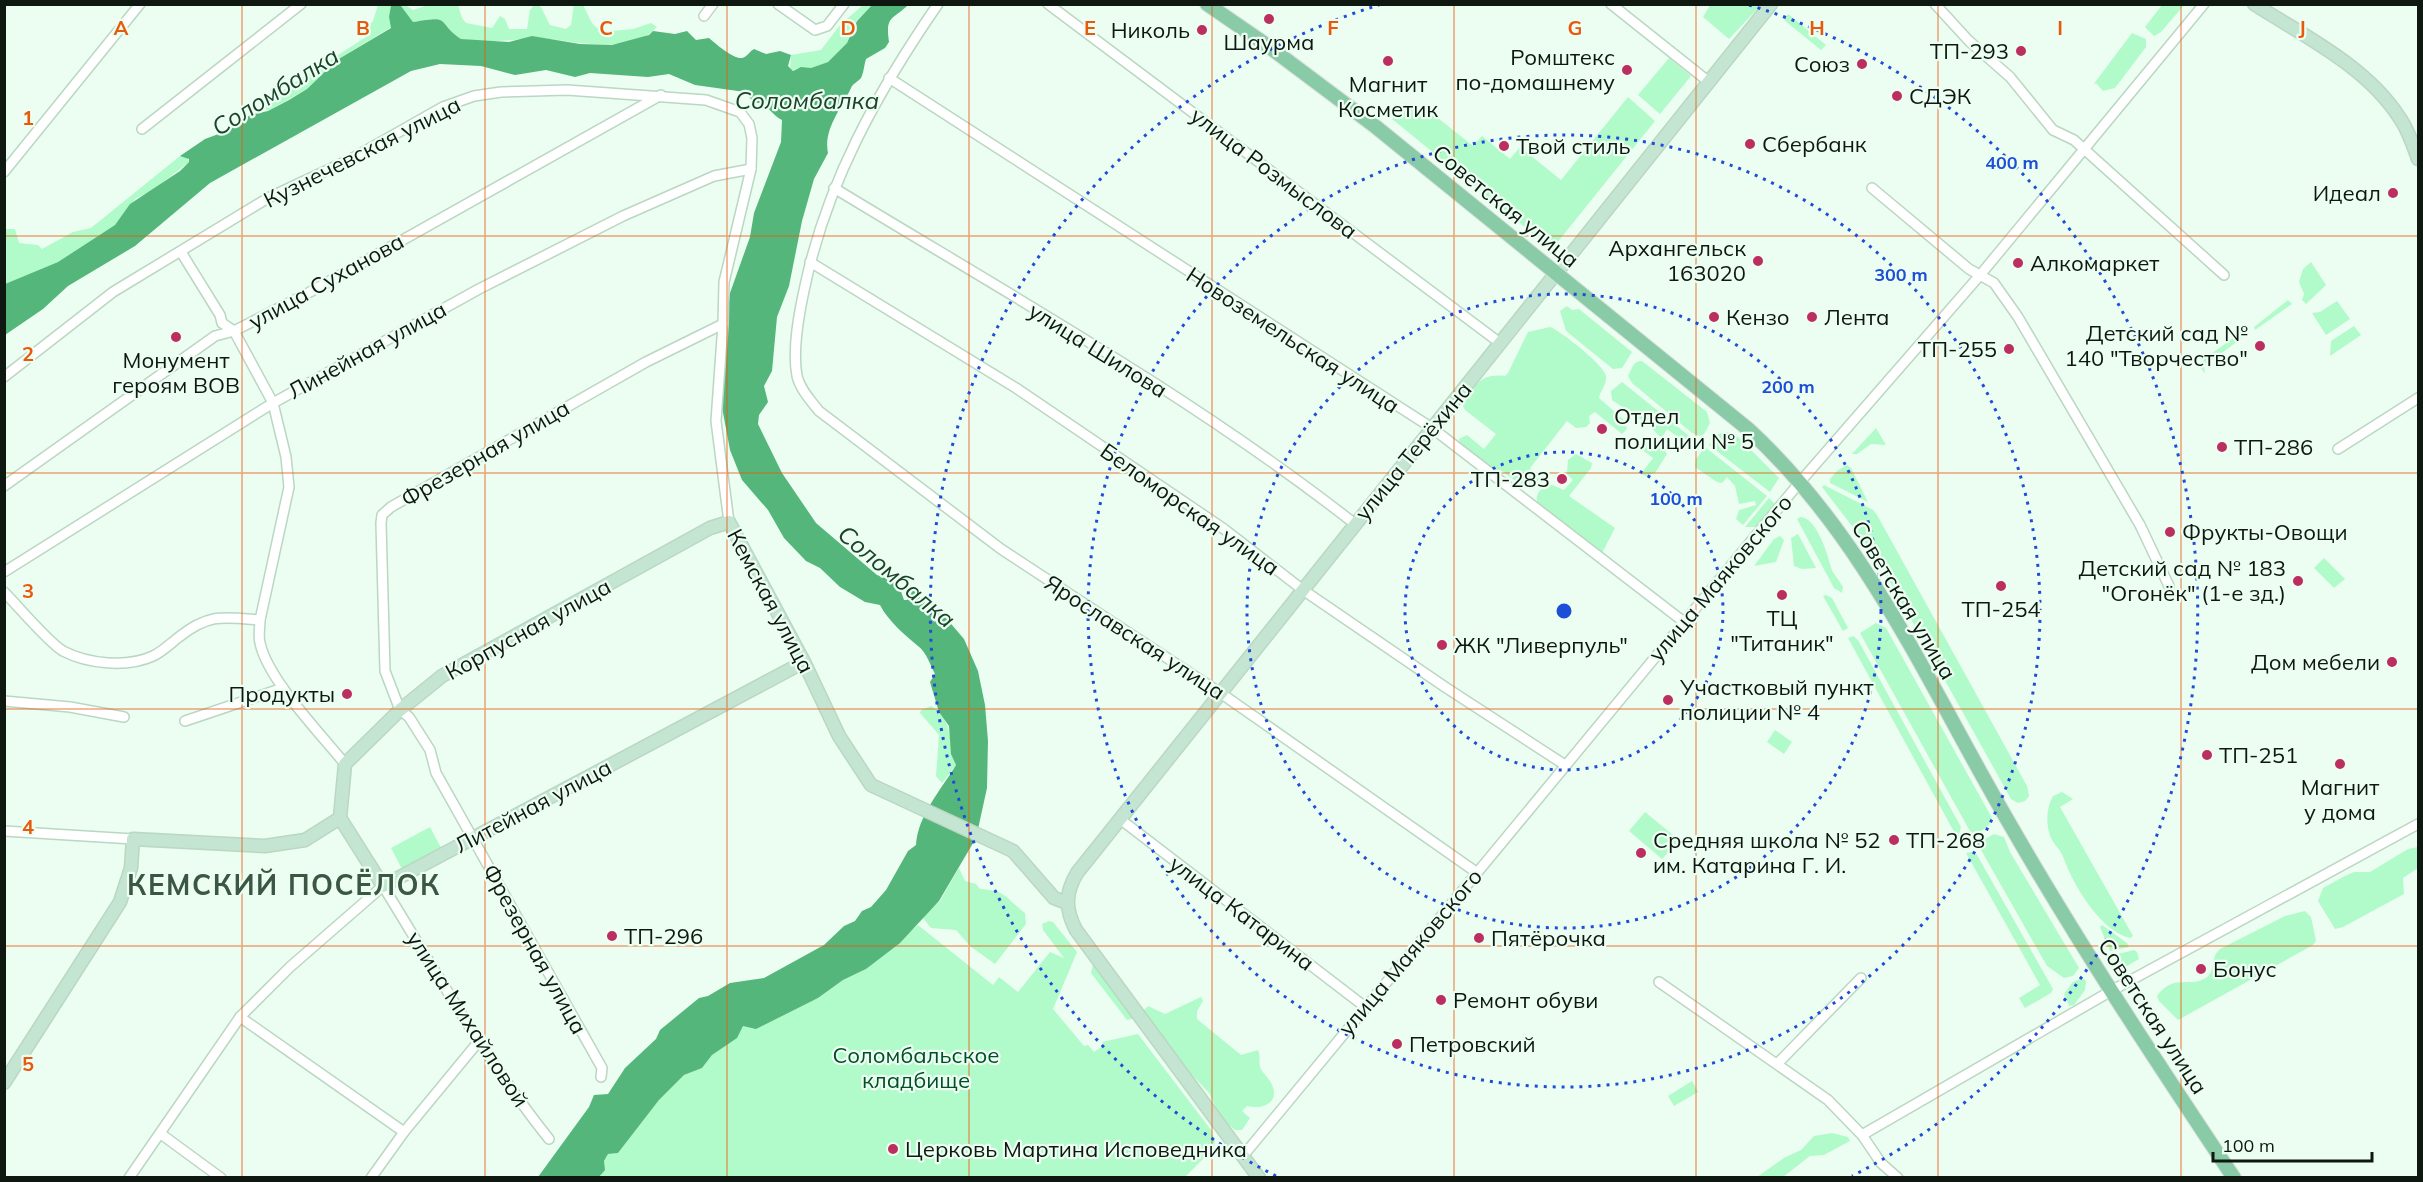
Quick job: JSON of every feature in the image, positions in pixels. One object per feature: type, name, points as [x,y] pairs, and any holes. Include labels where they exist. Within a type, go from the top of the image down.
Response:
[{"type":"main road","name":"Советская улица","points":[[1207,4],[1268,46],[1376,128],[1556,273],[1748,429],[1800,482],[1872,580],[2008,821],[2111,991],[2234,1178]]},
{"type":"street","points":[[4,172],[140,4]]},
{"type":"street","points":[[142,129],[301,4]]},
{"type":"street","points":[[704,16],[713,4]]},
{"type":"street","points":[[778,4],[814,30],[828,26],[844,4]]},
{"type":"street","points":[[810,262],[834,188],[889,78],[938,4]]},
{"type":"street","name":"улица Розмыслова","points":[[1048,4],[1500,343]]},
{"type":"street","points":[[1611,4],[1709,82]]},
{"type":"street","name":"улица Терёхина","points":[[1067,903],[1070,886],[1077,873],[1771,4]]},
{"type":"street","points":[[1935,4],[1969,41],[2010,77],[2054,130],[2074,140],[2085,149],[2224,275]]},
{"type":"street","name":"улица Маяковского","points":[[1243,1156],[1364,1006],[1800,482],[1981,274],[2204,4]]},
{"type":"street","points":[[2254,4],[2342,61],[2379,92],[2400,118],[2418,159]]},
{"type":"street","name":"Новоземельская улица","points":[[889,78],[1432,428],[1684,622]]},
{"type":"street","name":"Кузнечевская улица","points":[[4,376],[113,292],[268,198],[351,159],[443,107],[474,96],[567,90],[706,100],[740,112],[749,124],[752,138]]},
{"type":"street","name":"улица Суханова","points":[[4,486],[215,336],[234,331],[310,292],[661,95]]},
{"type":"street","name":"Кемская улица","points":[[752,138],[751,169],[723,282],[723,324],[716,421],[729,522],[804,662],[839,736],[871,785],[1014,851],[1054,898],[1067,903]]},
{"type":"street","name":"Линейная улица","points":[[4,572],[273,403],[555,250],[714,176],[751,169]]},
{"type":"street","name":"улица Шилова","points":[[834,188],[1110,356],[1282,467],[1355,524]]},
{"type":"street","points":[[1872,188],[1969,269],[1994,283],[2019,318],[2149,541],[2169,586]]},
{"type":"street","points":[[4,831],[265,846],[305,840],[340,818],[345,764],[284,688],[263,655],[259,642],[260,620],[289,487],[286,457],[273,403],[234,331],[222,323],[220,315],[181,252]]},
{"type":"street","name":"Ярославская улица","points":[[810,262],[797,320],[797,377],[819,411],[1001,549],[1222,694],[1476,872]]},
{"type":"street","name":"Беломорская улица","points":[[810,262],[1016,388],[1224,529],[1303,590],[1565,765]]},
{"type":"street","name":"Фрезерная улица","points":[[601,1077],[602,1068],[436,773],[430,750],[409,717],[400,710],[385,671],[382,515],[391,507],[606,383],[723,324]]},
{"type":"street","points":[[2338,449],[2418,398]]},
{"type":"street","name":"Корпусная улица","points":[[345,764],[400,710],[442,676],[710,528],[729,522]]},
{"type":"street","points":[[4,592],[62,650],[85,658],[114,663],[136,661],[154,656],[203,620],[221,616],[260,620]]},
{"type":"street","name":"Литейная улица","points":[[129,1178],[240,1017],[290,967],[383,886],[804,662]]},
{"type":"street","points":[[186,722],[284,688]]},
{"type":"street","points":[[4,701],[70,707],[124,717]]},
{"type":"street","name":"улица Михайловой","points":[[340,818],[479,1041],[518,1100],[549,1139]]},
{"type":"street","name":"улица Катарина","points":[[1120,819],[1364,1006]]},
{"type":"street","points":[[1862,1135],[2111,991],[2418,824]]},
{"type":"street","points":[[4,1083],[120,902],[131,868],[133,839]]},
{"type":"street","points":[[1067,903],[1076,930],[1259,1178]]},
{"type":"street","points":[[1778,1063],[1861,978]]},
{"type":"street","points":[[1659,982],[1828,1100],[1862,1135],[1881,1163],[1898,1178]]},
{"type":"street","points":[[240,1017],[404,1132]]},
{"type":"street","points":[[371,1178],[404,1132],[479,1041]]},
{"type":"street","points":[[161,1134],[221,1178]]},
{"type":"green space","points":[[535,4],[541,7],[550,25],[566,29],[571,25],[574,4],[583,5],[592,23],[601,32],[633,29],[651,23],[657,27],[646,36],[620,44],[591,44],[549,39],[472,41],[461,39],[439,20],[413,22],[401,6],[389,17],[391,27],[337,60],[307,89],[268,111],[263,107],[265,102],[366,37],[365,29],[373,21],[378,5],[405,5],[413,10],[428,5],[458,5],[466,23],[492,28],[500,16],[505,19],[509,29],[527,29],[530,10]]},
{"type":"green space","points":[[863,5],[872,5],[857,20],[847,43],[828,62],[811,68],[798,68],[790,71],[791,55],[821,50],[840,25]]},
{"type":"green space","points":[[1710,5],[1761,5],[1729,39],[1703,17]]},
{"type":"green space","points":[[2162,5],[2184,5],[2161,32],[2154,36],[2145,27]]},
{"type":"green space","points":[[1788,14],[1826,45],[1821,50],[1784,20]]},
{"type":"green space","points":[[2132,33],[2146,39],[2146,47],[2115,88],[2103,91],[2096,83],[2093,85]]},
{"type":"green space","points":[[1669,58],[1691,76],[1660,114],[1638,95]]},
{"type":"green space","points":[[1628,97],[1655,121],[1552,249],[1392,119],[1405,103],[1422,117],[1428,110],[1473,146],[1482,136],[1510,159],[1520,147],[1561,180]]},
{"type":"green space","points":[[180,156],[187,156],[189,162],[150,192],[136,198],[115,225],[58,262],[5,284],[5,229],[15,229],[19,243],[38,245],[42,249],[73,232],[91,228]]},
{"type":"green space","points":[[2311,262],[2326,285],[2306,304],[2302,300],[2304,294],[2299,282],[2303,269]]},
{"type":"green space","points":[[2288,300],[2292,304],[2255,330],[2254,327]]},
{"type":"green space","points":[[2337,301],[2350,319],[2326,335],[2312,313],[2320,312]]},
{"type":"green space","points":[[1567,306],[1572,310],[1579,309],[1632,352],[1622,368],[1613,369],[1566,331],[1560,311]]},
{"type":"green space","points":[[2354,326],[2361,335],[2330,356],[2331,341]]},
{"type":"green space","points":[[1550,327],[1582,349],[1604,371],[1606,379],[1599,398],[1624,420],[1627,429],[1622,434],[1595,412],[1589,416],[1590,423],[1586,427],[1576,428],[1567,421],[1530,468],[1539,479],[1535,485],[1525,488],[1502,471],[1495,471],[1460,445],[1459,439],[1467,435],[1484,449],[1496,434],[1463,406],[1479,382],[1490,376],[1505,376],[1508,373],[1528,332]]},
{"type":"green space","points":[[2239,334],[2242,338],[2204,366],[2205,374],[2200,366],[2204,359]]},
{"type":"green space","points":[[1642,361],[1707,412],[1710,423],[1704,434],[1700,436],[1692,433],[1632,383],[1628,376],[1634,364]]},
{"type":"green space","points":[[1622,382],[1698,443],[1690,446],[1667,429],[1663,436],[1659,436],[1649,425],[1612,400],[1611,391]]},
{"type":"green space","points":[[1876,428],[1886,445],[1871,444],[1857,454],[1852,454]]},
{"type":"green space","points":[[1733,432],[1779,478],[1770,492],[1709,445],[1717,435]]},
{"type":"green space","points":[[1651,440],[1662,446],[1667,454],[1655,473],[1646,476],[1641,474],[1653,458],[1636,445]]},
{"type":"green space","points":[[1705,447],[1767,496],[1743,525],[1736,519],[1739,510],[1756,505],[1755,501],[1739,504],[1735,486],[1727,477],[1722,483],[1717,482],[1695,467],[1696,459]]},
{"type":"green space","points":[[1576,454],[1592,463],[1591,468],[1569,496],[1615,528],[1602,553],[1537,502],[1538,492],[1543,488],[1552,485],[1564,490],[1573,480],[1567,474],[1568,460]]},
{"type":"green space","points":[[1847,465],[1851,468],[1868,502],[1830,483],[1830,479],[1838,470]]},
{"type":"green space","points":[[1824,485],[1873,510],[1877,515],[2027,786],[2029,796],[2025,801],[2018,803],[2011,799],[1878,560],[1822,487]]},
{"type":"green space","points":[[1769,498],[1775,504],[1756,527],[1745,527]]},
{"type":"green space","points":[[1800,517],[1811,523],[1816,530],[1832,569],[1843,587],[1842,593],[1834,588],[1797,519]]},
{"type":"green space","points":[[1798,534],[1816,568],[1802,569],[1794,566],[1791,538]]},
{"type":"green space","points":[[1780,536],[1784,540],[1776,562],[1754,566],[1774,539]]},
{"type":"green space","points":[[2324,558],[2345,579],[2334,588],[2314,568]]},
{"type":"green space","points":[[1823,596],[1832,598],[1848,628],[1843,631]]},
{"type":"green space","points":[[1876,623],[1886,628],[1992,818],[1982,831],[1971,833],[1860,633]]},
{"type":"green space","points":[[1853,636],[1858,640],[1961,827],[1958,839],[1848,638]]},
{"type":"green space","points":[[931,706],[939,712],[947,725],[956,765],[942,783],[936,776],[939,735],[920,713],[921,710]]},
{"type":"green space","points":[[1775,730],[1792,742],[1784,754],[1767,742]]},
{"type":"green space","points":[[2062,792],[2073,799],[2060,807],[2133,936],[2130,938],[2119,934],[2098,917],[2081,893],[2050,836],[2047,818],[2049,805],[2053,796]]},
{"type":"green space","points":[[1645,812],[1679,840],[1662,859],[1629,831]]},
{"type":"green space","points":[[430,827],[441,848],[402,869],[391,848]]},
{"type":"green space","points":[[1994,834],[2004,837],[2010,852],[2079,968],[2073,976],[2064,978],[2047,966],[1981,850],[1980,842]]},
{"type":"green space","points":[[2418,847],[2418,868],[2403,878],[2404,894],[2343,927],[2335,929],[2318,901],[2323,888],[2354,872],[2370,872],[2408,849]]},
{"type":"green space","points":[[1972,852],[1977,855],[2053,989],[2051,993],[2025,1008],[2019,998],[2040,985],[1966,853]]},
{"type":"green space","points":[[959,868],[965,881],[976,884],[980,889],[996,891],[1006,896],[1025,913],[1026,924],[995,964],[970,946],[956,930],[931,928],[922,917],[940,901]]},
{"type":"green space","points":[[2305,911],[2311,917],[2316,941],[2313,945],[2178,1020],[2159,1001],[2157,996],[2169,985],[2198,981],[2208,976],[2215,955],[2222,948],[2285,916]]},
{"type":"green space","name":"Соломбальское кладбище","points":[[1053,922],[1077,952],[1053,1009],[1084,1046],[1088,1045],[1094,1052],[1104,1045],[1102,1042],[1138,1034],[1211,1130],[1215,1141],[1214,1148],[1185,1177],[599,1178],[604,1170],[604,1161],[608,1154],[618,1153],[659,1100],[684,1075],[702,1068],[712,1055],[736,1038],[743,1026],[788,1012],[818,998],[843,980],[866,969],[918,925],[993,985],[999,977],[1018,992],[1050,952],[1064,958],[1043,930],[1042,924]]},
{"type":"green space","points":[[2102,925],[2127,943],[2129,947],[2110,951],[2100,927]]},
{"type":"green space","points":[[2134,950],[2139,959],[2127,966],[2122,965],[2118,954]]},
{"type":"green space","points":[[1094,959],[1137,1018],[1127,1020],[1091,973]]},
{"type":"green space","points":[[2082,978],[2086,981],[2085,990],[2074,1005],[2069,1006],[2064,994],[2073,982]]},
{"type":"green space","points":[[1201,997],[1203,1001],[1197,1011],[1197,1019],[1241,1055],[1258,1050],[1261,1069],[1274,1091],[1272,1101],[1268,1104],[1258,1107],[1247,1106],[1242,1111],[1250,1118],[1242,1130],[1235,1130],[1221,1118],[1209,1093],[1168,1049],[1161,1033],[1144,1018],[1143,1011],[1148,1006],[1165,1014]]},
{"type":"green space","points":[[1692,1081],[1698,1092],[1674,1106],[1668,1096]]},
{"type":"green space","points":[[1832,1133],[1848,1137],[1850,1141],[1824,1155],[1810,1156],[1783,1177],[1757,1177],[1784,1158],[1801,1150],[1814,1136]]},
{"type":"water","name":"Соломбалка","points":[[872,5],[908,5],[889,22],[889,42],[885,48],[866,59],[861,78],[852,86],[831,127],[827,144],[828,153],[814,179],[802,221],[789,286],[777,317],[772,371],[764,386],[768,402],[759,415],[758,424],[782,473],[816,523],[877,575],[894,581],[899,586],[904,600],[907,600],[915,587],[921,600],[940,611],[964,639],[978,671],[985,705],[988,741],[987,788],[976,838],[939,901],[900,943],[866,969],[843,980],[818,998],[756,1029],[743,1026],[737,1038],[712,1055],[702,1068],[684,1075],[659,1100],[618,1153],[608,1154],[604,1161],[605,1170],[599,1177],[538,1177],[589,1107],[594,1095],[608,1094],[625,1068],[656,1039],[660,1030],[699,998],[708,996],[730,983],[764,978],[824,945],[844,926],[855,921],[862,911],[871,907],[886,890],[908,851],[916,845],[926,813],[956,765],[951,754],[949,726],[939,712],[930,682],[935,674],[924,652],[892,622],[880,605],[865,602],[840,587],[820,568],[806,561],[784,538],[768,510],[742,480],[730,450],[721,402],[730,293],[750,237],[754,213],[781,142],[782,120],[762,104],[754,103],[745,92],[695,85],[669,74],[648,77],[590,73],[575,77],[546,70],[515,75],[481,66],[440,64],[411,71],[210,183],[135,246],[68,286],[43,309],[5,335],[5,284],[58,262],[115,225],[130,204],[180,171],[189,159],[180,156],[205,139],[224,132],[250,115],[268,111],[307,89],[337,60],[391,28],[389,17],[391,6],[401,6],[413,22],[434,19],[442,21],[461,39],[509,42],[532,36],[580,44],[612,45],[649,35],[653,31],[675,34],[687,31],[696,40],[709,38],[738,58],[744,57],[754,49],[766,54],[780,51],[791,55],[788,66],[793,71],[801,67],[811,68],[828,62],[847,43],[857,21]]},
{"type":"place","name":"Шаурма","points":[[1269,19]]},
{"type":"place","name":"Николь","points":[[1202,30]]},
{"type":"place","name":"ТП-293","points":[[2021,51]]},
{"type":"place","name":"Магнит Косметик","points":[[1388,61]]},
{"type":"place","name":"Союз","points":[[1862,64]]},
{"type":"place","name":"Ромштекс по-домашнему","points":[[1627,70]]},
{"type":"place","name":"СДЭК","points":[[1897,96]]},
{"type":"place","name":"Сбербанк","points":[[1750,144]]},
{"type":"place","name":"Твой стиль","points":[[1504,146]]},
{"type":"place","name":"Идеал","points":[[2393,193]]},
{"type":"place","name":"Архангельск 163020","points":[[1758,261]]},
{"type":"place","name":"Алкомаркет","points":[[2018,263]]},
{"type":"place","name":"Кензо","points":[[1714,317]]},
{"type":"place","name":"Лента","points":[[1812,317]]},
{"type":"place","name":"Монумент героям ВОВ","points":[[176,337]]},
{"type":"place","name":"Детский сад № 140 \"Творчество\"","points":[[2260,346]]},
{"type":"place","name":"ТП-255","points":[[2009,349]]},
{"type":"place","name":"Отдел полиции № 5","points":[[1602,429]]},
{"type":"place","name":"ТП-286","points":[[2222,447]]},
{"type":"place","name":"ТП-283","points":[[1562,479]]},
{"type":"place","name":"Фрукты-Овощи","points":[[2170,532]]},
{"type":"place","name":"Детский сад № 183 \"Огонёк\" (1-е зд.)","points":[[2298,581]]},
{"type":"place","name":"ТП-254","points":[[2001,586]]},
{"type":"place","name":"ТЦ \"Титаник\"","points":[[1782,595]]},
{"type":"place","name":"ЖК \"Ливерпуль\"","points":[[1442,645]]},
{"type":"place","name":"Дом мебели","points":[[2392,662]]},
{"type":"place","name":"Продукты","points":[[347,694]]},
{"type":"place","name":"Участковый пункт полиции № 4","points":[[1668,700]]},
{"type":"place","name":"ТП-251","points":[[2207,755]]},
{"type":"place","name":"Магнит у дома","points":[[2340,764]]},
{"type":"place","name":"ТП-268","points":[[1894,840]]},
{"type":"place","name":"Средняя школа № 52 им. Катарина Г. И.","points":[[1641,853]]},
{"type":"place","name":"ТП-296","points":[[612,936]]},
{"type":"place","name":"Пятёрочка","points":[[1479,938]]},
{"type":"place","name":"Бонус","points":[[2201,969]]},
{"type":"place","name":"Ремонт обуви","points":[[1441,1000]]},
{"type":"place","name":"Петровский","points":[[1397,1044]]},
{"type":"place","name":"Церковь Мартина Исповедника","points":[[893,1149]]},
{"type":"district","name":"КЕМСКИЙ ПОСЁЛОК","points":[[284,884]]}]
